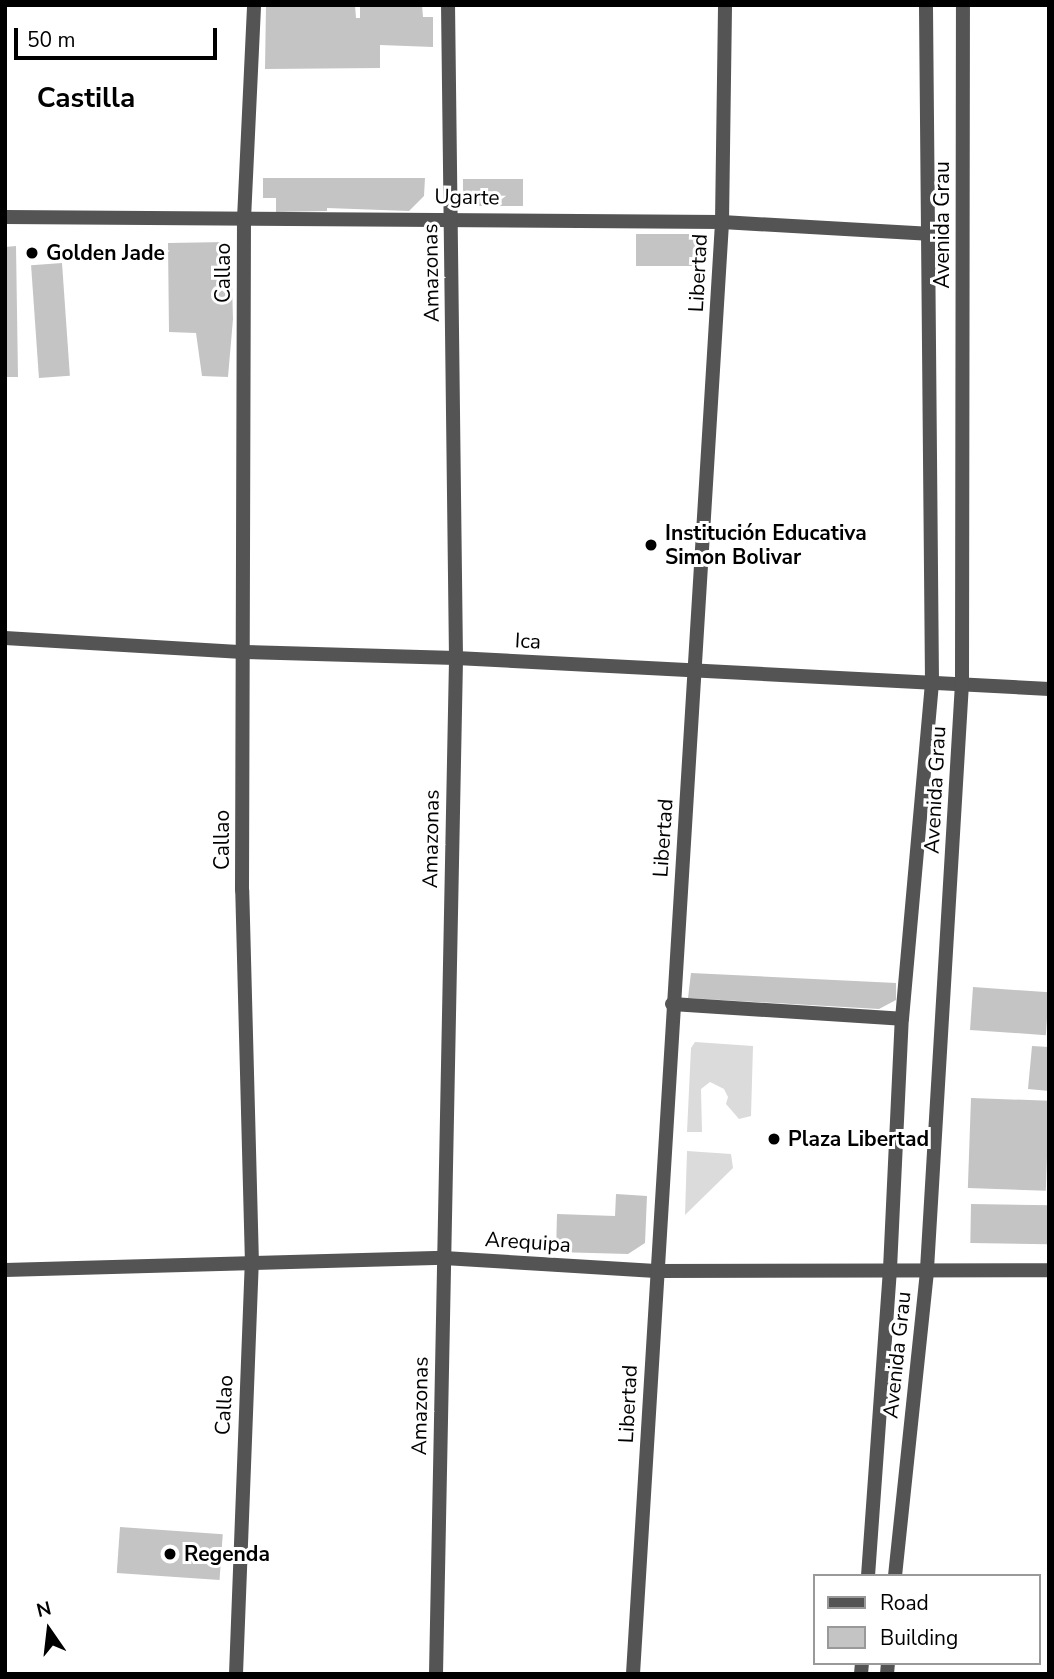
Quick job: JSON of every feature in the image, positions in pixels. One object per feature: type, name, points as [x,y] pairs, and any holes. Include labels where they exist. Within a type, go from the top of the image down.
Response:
[{"type":"street","name":"Callao","points":[[236,1674],[252,1265],[242,890],[244,219],[254,5]]},
{"type":"street","name":"Amazonas","points":[[436,1674],[456,658],[448,5]]},
{"type":"street","name":"Libertad","points":[[633,1674],[722,222],[725,5]]},
{"type":"street","name":"Avenida Grau","points":[[868,1574],[890,1269],[902,1019],[932,682],[926,5]]},
{"type":"street","name":"Avenida Grau","points":[[895,1574],[928,1269],[962,683],[963,5]]},
{"type":"street","name":"Ugarte","points":[[5,217],[451,218],[722,222],[928,234]]},
{"type":"street","name":"Ica","points":[[5,638],[243,652],[696,669],[1049,689]]},
{"type":"street","points":[[672,1004],[902,1019]]},
{"type":"street","name":"Arequipa","points":[[5,1270],[444,1258],[656,1271],[776,1273],[890,1269],[1049,1270]]},
{"type":"shaded area","points":[[695,1042],[753,1046],[751,1116],[739,1119],[726,1104],[728,1097],[724,1089],[710,1082],[701,1089],[702,1132],[687,1132],[691,1048]]},
{"type":"shaded area","points":[[687,1151],[731,1154],[733,1168],[685,1215]]},
{"type":"building","points":[[266,5],[355,5],[356,18],[360,18],[360,5],[422,5],[423,17],[433,17],[433,47],[380,45],[380,68],[265,69]]},
{"type":"building","points":[[263,178],[425,178],[424,196],[409,211],[327,208],[327,211],[276,212],[276,198],[263,198]]},
{"type":"building","points":[[463,179],[523,179],[523,206],[463,206]]},
{"type":"building","points":[[636,234],[696,234],[696,266],[636,266]]},
{"type":"building","points":[[226,242],[231,250],[233,319],[228,377],[202,376],[196,333],[169,332],[168,243]]},
{"type":"building","points":[[16,246],[18,377],[5,377],[5,247]]},
{"type":"building","points":[[62,263],[70,376],[39,378],[31,265]]},
{"type":"building","points":[[691,973],[896,983],[896,1000],[879,1009],[688,998]]},
{"type":"building","points":[[973,987],[1049,992],[1046,1035],[970,1030]]},
{"type":"building","points":[[1032,1046],[1049,1047],[1049,1091],[1028,1089]]},
{"type":"building","points":[[971,1098],[1049,1101],[1046,1191],[968,1188]]},
{"type":"building","points":[[616,1194],[647,1196],[645,1243],[628,1254],[556,1252],[557,1214],[615,1216]]},
{"type":"building","points":[[971,1204],[1049,1205],[1048,1244],[970,1243]]},
{"type":"building","name":"Regenda","points":[[120,1527],[223,1534],[220,1580],[117,1573]]},
{"type":"place","name":"Golden Jade","points":[[32,253]]},
{"type":"place","name":"Institución Educativa Simon Bolivar","points":[[651,545]]},
{"type":"place","name":"Plaza Libertad","points":[[774,1139]]},
{"type":"place","name":"Regenda","points":[[170,1554]]},
{"type":"district","name":"Castilla","points":[[86,98]]}]
